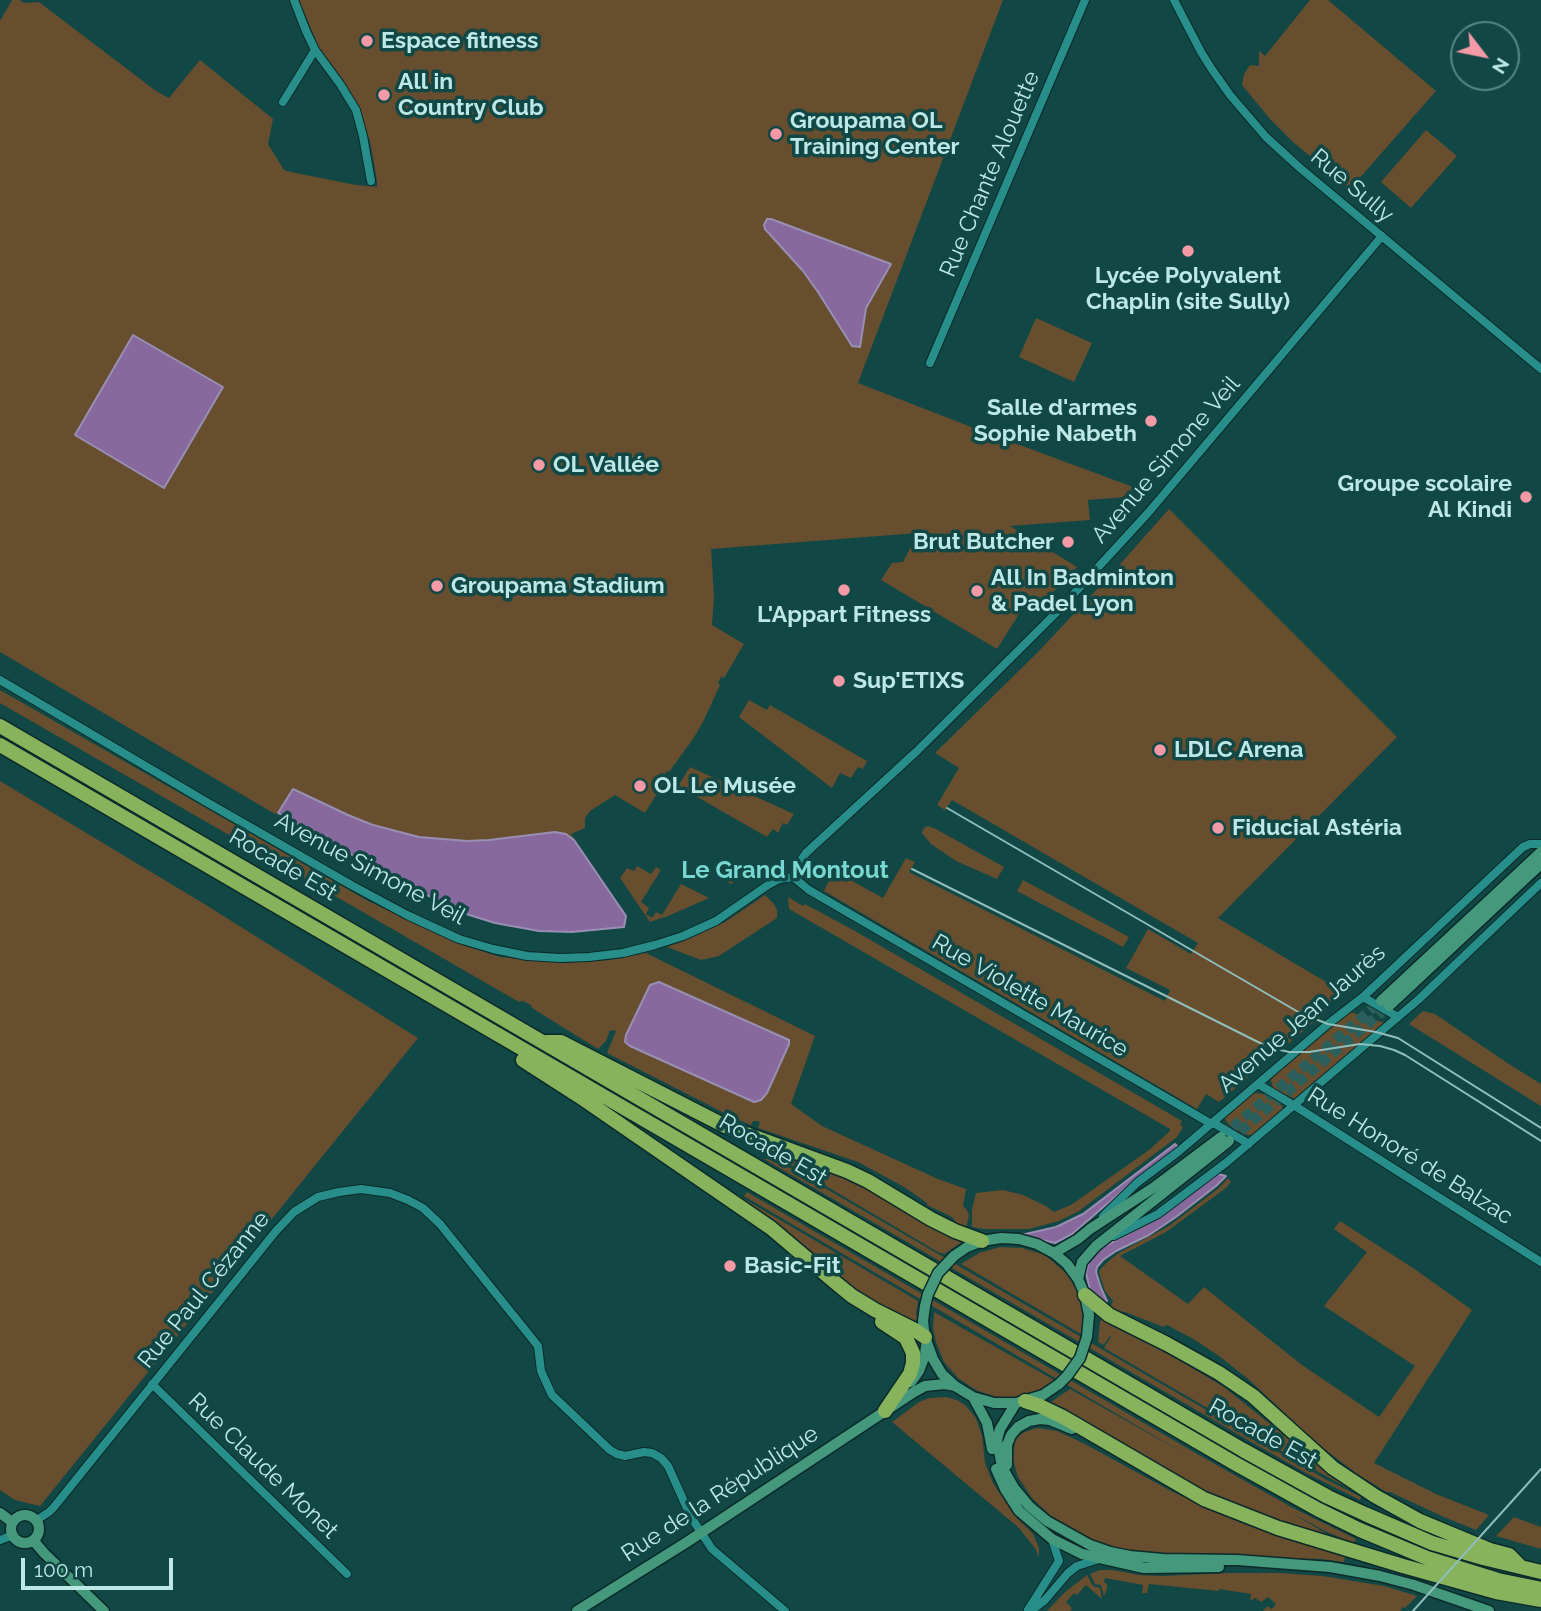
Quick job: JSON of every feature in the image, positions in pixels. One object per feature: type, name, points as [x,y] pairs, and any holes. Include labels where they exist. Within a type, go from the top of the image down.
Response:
[{"type":"highway","name":"Rocade Est","points":[[0,726],[1328,1497],[1432,1543],[1541,1572]]},
{"type":"highway","name":"Rocade Est","points":[[0,745],[1213,1451],[1320,1510],[1368,1534],[1427,1558],[1498,1580],[1541,1589]]},
{"type":"highway","points":[[509,1042],[518,1057],[771,1228],[852,1296],[867,1312],[906,1338],[914,1363],[910,1374],[885,1411]]},
{"type":"highway","points":[[542,1042],[561,1042],[725,1126],[847,1171],[954,1231],[982,1241]]},
{"type":"highway","points":[[1085,1294],[1109,1315],[1209,1367],[1253,1396],[1333,1468],[1375,1496],[1420,1521],[1490,1550],[1509,1555],[1522,1569]]},
{"type":"highway","points":[[852,1296],[915,1330],[926,1340]]},
{"type":"highway","points":[[1020,1402],[1040,1406],[1063,1417],[1204,1499],[1278,1528],[1496,1592],[1541,1600]]},
{"type":"main road","name":"Avenue Jean Jaurès","points":[[1541,852],[1385,1003],[1541,863]]},
{"type":"main road","name":"Avenue Jean Jaurès","points":[[1054,1253],[1225,1139],[1096,1246],[1082,1262],[1078,1279]]},
{"type":"main road","points":[[1019,1239],[1054,1253],[1078,1279],[1085,1294],[1089,1315],[1087,1337],[1080,1358],[1068,1376],[1043,1395],[1020,1402],[994,1403],[973,1397],[955,1386],[933,1359],[923,1321],[928,1294],[938,1273],[954,1256],[982,1241],[1019,1239]]},
{"type":"main road","name":"Rue de la République","points":[[885,1411],[919,1371],[925,1356],[926,1340]]},
{"type":"main road","name":"Rue de la République","points":[[577,1611],[925,1386],[955,1386]]},
{"type":"main road","points":[[973,1397],[987,1423],[995,1466],[1005,1489],[1019,1511],[1052,1539],[1130,1556],[1330,1567],[1414,1585],[1489,1611]]},
{"type":"main road","points":[[1020,1402],[1000,1429],[997,1440],[1002,1467],[1029,1506],[1099,1559],[1144,1569],[1271,1564]]},
{"type":"main road","points":[[1014,1488],[1008,1469],[1007,1445],[1017,1427],[1029,1421],[1050,1420],[1096,1436]]},
{"type":"main road","points":[[0,1513],[12,1522]]},
{"type":"main road","points":[[29,1515],[37,1520],[39,1533],[33,1540],[24,1543],[12,1535],[12,1522],[19,1516],[29,1515]]},
{"type":"main road","points":[[33,1540],[104,1611]]},
{"type":"street","points":[[294,0],[315,50],[356,110],[371,181]]},
{"type":"street","name":"Rue Chante Alouette","points":[[930,363],[1085,0]]},
{"type":"street","name":"Rue Sully","points":[[1174,0],[1211,68],[1230,96],[1266,137],[1300,169],[1541,369]]},
{"type":"street","points":[[283,102],[315,50]]},
{"type":"street","name":"Avenue Simone Veil","points":[[0,680],[353,886],[459,939],[527,956],[560,958],[589,957],[634,950],[683,936],[716,920],[768,885],[793,877],[806,853],[1009,662],[1156,503],[1382,236]]},
{"type":"street","name":"Avenue Jean Jaurès","points":[[1090,1229],[1138,1182],[1213,1123],[1363,996],[1523,847],[1541,844]]},
{"type":"street","name":"Rue Violette Maurice","points":[[793,877],[809,890],[1249,1144]]},
{"type":"street","points":[[1096,1246],[1158,1214],[1227,1162],[1398,1017],[1541,883]]},
{"type":"street","points":[[1363,996],[1398,1017]]},
{"type":"street","name":"Rue Honoré de Balzac","points":[[1258,1084],[1541,1262]]},
{"type":"street","name":"Rue Paul Cézanne","points":[[37,1520],[54,1507],[294,1212],[318,1198],[338,1192],[366,1189],[390,1193],[408,1200],[423,1208],[440,1224],[538,1346],[541,1371],[551,1395],[610,1450],[625,1456],[652,1453],[660,1458],[668,1466],[691,1517],[712,1549],[785,1611]]},
{"type":"street","name":"Rue Claude Monet","points":[[152,1384],[347,1574]]},
{"type":"street","points":[[0,1540],[12,1535]]},
{"type":"street","points":[[1052,1539],[1059,1562]]},
{"type":"street","points":[[1029,1611],[1059,1562],[1079,1546]]},
{"type":"street","points":[[1077,1566],[1079,1546]]},
{"type":"street","points":[[1029,1611],[1045,1600],[1077,1566],[1099,1559]]},
{"type":"shaded area","name":"OL Vallée","points":[[12,0],[24,3],[39,2],[169,98],[200,60],[273,119],[268,144],[284,170],[377,187],[370,141],[357,106],[319,48],[299,0],[1003,0],[858,383],[1144,491],[1139,496],[1088,500],[1090,520],[1010,526],[1077,567],[1045,601],[1026,603],[997,649],[881,580],[892,563],[903,562],[918,533],[711,549],[714,597],[712,625],[744,644],[724,678],[721,677],[703,722],[663,777],[666,779],[645,813],[615,795],[590,811],[585,818],[585,828],[571,834],[626,916],[624,927],[572,932],[539,931],[495,923],[463,913],[391,877],[279,813],[275,814],[0,652],[0,21]]},
{"type":"shaded area","points":[[1310,0],[1328,0],[1436,91],[1350,189],[1293,142],[1242,85],[1244,74],[1250,65],[1259,66],[1259,51],[1265,56]]},
{"type":"shaded area","points":[[1426,130],[1457,156],[1411,208],[1381,182]]},
{"type":"shaded area","points":[[767,219],[891,264],[866,308],[860,347],[852,346],[803,271],[765,229]]},
{"type":"shaded area","points":[[1036,318],[1092,343],[1074,382],[1019,357]]},
{"type":"shaded area","points":[[133,335],[223,387],[164,488],[75,435]]},
{"type":"shaded area","name":"LDLC Arena","points":[[1169,509],[1397,737],[1218,918],[1338,989],[1324,1014],[1273,1056],[1260,1050],[1248,1071],[1252,1074],[1219,1102],[1206,1094],[1197,1109],[824,891],[834,871],[883,898],[906,858],[915,862],[909,872],[1165,1001],[1170,990],[1126,968],[1148,929],[1191,954],[1198,943],[952,800],[945,810],[937,805],[959,768],[935,753],[1038,652]]},
{"type":"shaded area","points":[[0,690],[368,901],[457,943],[500,957],[562,963],[610,960],[646,953],[815,1036],[791,1104],[822,1126],[966,1189],[963,1206],[969,1215],[966,1229],[904,1187],[858,1162],[758,1128],[758,1121],[753,1121],[751,1125],[734,1118],[607,1053],[616,1031],[610,1030],[606,1041],[598,1049],[531,1005],[519,1002],[0,703]]},
{"type":"shaded area","points":[[749,700],[767,710],[770,705],[867,761],[863,769],[858,767],[851,778],[840,773],[832,788],[739,717]]},
{"type":"shaded area","points":[[690,767],[794,814],[787,825],[783,823],[778,833],[773,829],[767,837],[678,786]]},
{"type":"shaded area","points":[[0,781],[206,905],[418,1038],[40,1506],[15,1500],[0,1490]]},
{"type":"shaded area","points":[[293,789],[373,825],[419,837],[467,841],[555,832],[566,834],[574,840],[626,916],[624,927],[572,932],[539,931],[495,923],[463,913],[391,877],[278,813]]},
{"type":"shaded area","points":[[928,826],[1004,867],[997,879],[956,861],[931,844],[922,833]]},
{"type":"shaded area","points":[[722,857],[747,872],[731,884],[713,873]]},
{"type":"shaded area","points":[[637,866],[651,874],[656,867],[661,870],[641,902],[649,908],[646,914],[652,918],[656,912],[662,915],[681,884],[709,898],[650,922],[620,878],[627,868],[634,871]]},
{"type":"shaded area","points":[[1023,880],[1129,937],[1123,947],[1017,891]]},
{"type":"shaded area","points":[[765,895],[774,904],[777,918],[719,956],[701,960],[667,947],[725,922]]},
{"type":"shaded area","points":[[788,897],[855,931],[1182,1121],[1180,1125],[1183,1127],[1177,1137],[1079,1211],[1059,1221],[1029,1229],[972,1227],[972,1209],[976,1193],[1003,1190],[1023,1195],[1054,1212],[1071,1205],[1149,1150],[1170,1129],[789,909]]},
{"type":"shaded area","points":[[659,982],[789,1040],[767,1093],[761,1100],[754,1102],[625,1042],[650,985]]},
{"type":"shaded area","points":[[1423,1011],[1435,1014],[1541,1084],[1541,1106],[1409,1024]]},
{"type":"shaded area","points":[[1350,1012],[1385,1023],[1296,1098],[1273,1088],[1273,1077]]},
{"type":"shaded area","points":[[1254,1093],[1264,1094],[1279,1103],[1282,1109],[1281,1113],[1254,1135],[1249,1135],[1229,1125],[1225,1119]]},
{"type":"shaded area","points":[[1175,1144],[1178,1147],[1072,1234],[1055,1243],[1021,1235],[1056,1227],[1083,1214]]},
{"type":"shaded area","points":[[771,1151],[839,1173],[962,1242],[944,1254],[938,1252],[775,1156],[768,1157]]},
{"type":"shaded area","points":[[764,1159],[775,1159],[1325,1479],[1361,1497],[1360,1500],[1253,1443]]},
{"type":"shaded area","points":[[1218,1174],[1226,1176],[1176,1217],[1103,1260],[1096,1272],[1107,1301],[1104,1305],[1096,1298],[1090,1290],[1086,1273],[1094,1254],[1156,1219]]},
{"type":"shaded area","points":[[1228,1178],[1231,1182],[1226,1188],[1166,1232],[1120,1256],[1188,1304],[1204,1287],[1302,1365],[1379,1417],[1415,1366],[1324,1306],[1367,1252],[1334,1229],[1340,1221],[1472,1310],[1374,1463],[1436,1494],[1489,1515],[1476,1530],[1386,1492],[1356,1473],[1320,1446],[1247,1378],[1195,1340],[1169,1326],[1164,1327],[1125,1312],[1112,1310],[1110,1307],[1113,1301],[1105,1291],[1099,1272],[1101,1268],[1117,1254],[1169,1226]]},
{"type":"shaded area","points":[[712,1180],[918,1301],[915,1322],[853,1287],[789,1235]]},
{"type":"shaded area","points":[[747,1192],[1199,1455],[1293,1508],[1356,1539],[1354,1543],[1290,1512],[1327,1534],[1352,1544],[1234,1505],[1182,1480],[1052,1406],[1051,1402],[1070,1389],[1187,1455],[744,1196]]},
{"type":"shaded area","points":[[1000,1247],[1022,1248],[1042,1254],[1067,1274],[1082,1303],[1084,1318],[1081,1334],[961,1264],[979,1253]]},
{"type":"shaded area","points":[[934,1312],[1054,1380],[1038,1392],[1018,1397],[996,1397],[976,1390],[958,1378],[944,1362],[933,1329]]},
{"type":"shaded area","points":[[1102,1318],[1110,1325],[1174,1357],[1224,1387],[1358,1492],[1297,1460],[1104,1348],[1111,1337],[1104,1345],[1098,1342]]},
{"type":"shaded area","points":[[946,1397],[965,1405],[976,1418],[982,1436],[985,1463],[993,1483],[1015,1516],[1033,1534],[1039,1548],[1039,1557],[1018,1527],[892,1422],[919,1402],[929,1398]]},
{"type":"shaded area","points":[[1038,1428],[1057,1431],[1083,1443],[1173,1492],[1239,1522],[1291,1541],[1345,1556],[1344,1562],[1165,1555],[1119,1549],[1093,1542],[1055,1520],[1032,1498],[1018,1477],[1013,1459],[1015,1441],[1021,1434]]},
{"type":"shaded area","points":[[1514,1517],[1541,1527],[1541,1549],[1496,1536]]},
{"type":"shaded area","points":[[1100,1570],[1161,1576],[1280,1573],[1323,1576],[1384,1586],[1417,1596],[1400,1611],[1263,1611],[1267,1606],[1272,1609],[1276,1604],[1268,1597],[1261,1602],[1255,1598],[1250,1601],[1251,1594],[1149,1584],[1147,1593],[1142,1593],[1143,1585],[1105,1578],[1107,1589],[1104,1596],[1101,1585],[1095,1584],[1090,1574]]},
{"type":"shaded area","points":[[1087,1575],[1093,1586],[1100,1588],[1102,1599],[1086,1585],[1066,1602],[1072,1608],[1070,1611],[1047,1611],[1065,1592]]},
{"type":"tunnel","points":[[1221,1137],[1381,1001]]},
{"type":"tunnel","points":[[1229,1141],[1389,1006]]},
{"type":"tram line","points":[[947,808],[1300,1013],[1328,1024],[1398,1038],[1541,1128]]},
{"type":"tram line","points":[[912,869],[1268,1047],[1289,1052],[1309,1052],[1360,1044],[1394,1050],[1541,1141]]},
{"type":"tram line","points":[[1413,1611],[1541,1469]]},
{"type":"place","name":"Espace fitness","points":[[367,41]]},
{"type":"place","name":"All in Country Club","points":[[384,95]]},
{"type":"place","name":"Groupama OL Training Center","points":[[776,134]]},
{"type":"place","name":"Lycée Polyvalent Chaplin (site Sully)","points":[[1188,251]]},
{"type":"place","name":"Salle d'armes Sophie Nabeth","points":[[1151,421]]},
{"type":"place","name":"OL Vallée","points":[[539,465]]},
{"type":"place","name":"Groupe scolaire Al Kindi","points":[[1526,497]]},
{"type":"place","name":"Brut Butcher","points":[[1068,542]]},
{"type":"place","name":"Groupama Stadium","points":[[437,586]]},
{"type":"place","name":"L'Appart Fitness","points":[[844,590]]},
{"type":"place","name":"All In Badminton & Padel Lyon","points":[[977,591]]},
{"type":"place","name":"Sup'ETIXS","points":[[839,681]]},
{"type":"place","name":"LDLC Arena","points":[[1160,750]]},
{"type":"place","name":"OL Le Musée","points":[[640,786]]},
{"type":"place","name":"Fiducial Astéria","points":[[1218,828]]},
{"type":"place","name":"Basic-Fit","points":[[730,1266]]},
{"type":"district","name":"Le Grand Montout","points":[[785,871]]}]
